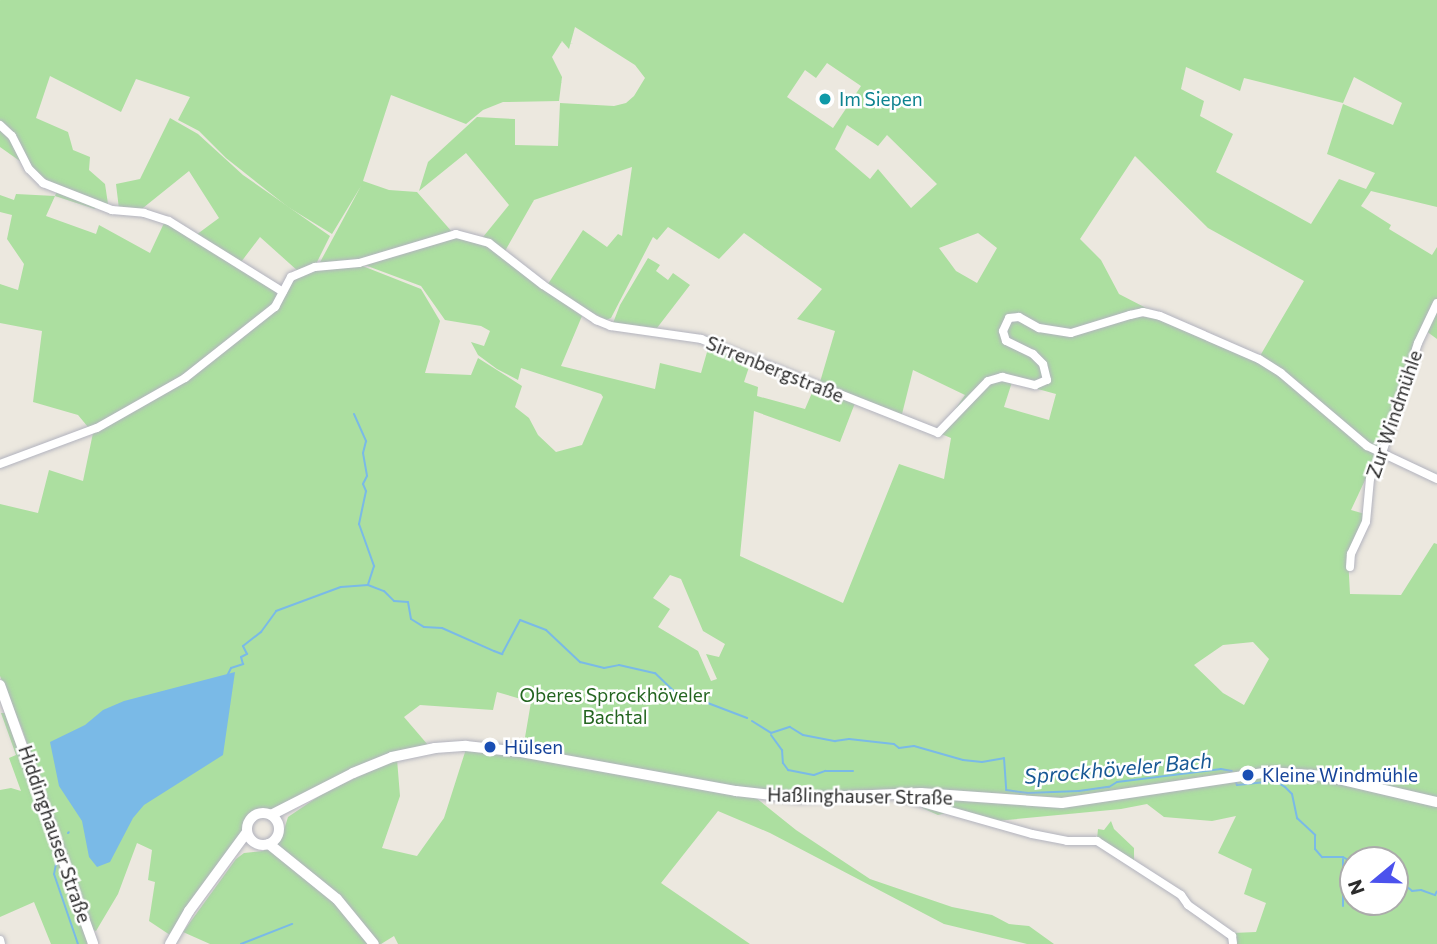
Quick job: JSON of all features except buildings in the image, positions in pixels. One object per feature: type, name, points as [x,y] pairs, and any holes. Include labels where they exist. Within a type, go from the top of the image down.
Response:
[{"type":"main road","name":"Haßlinghauser Straße","points":[[170,944],[189,911],[230,859],[247,832],[248,821],[253,816],[264,812],[271,815],[295,805],[353,773],[392,757],[435,748],[466,746],[521,752],[777,797],[891,794],[1062,803],[1254,774],[1296,772],[1437,802]]},
{"type":"main road","name":"Haßlinghauser Straße","points":[[230,859],[271,838],[295,805]]},
{"type":"main road","points":[[271,815],[271,838]]},
{"type":"main road","points":[[247,832],[271,838],[337,899],[374,944]]},
{"type":"street","points":[[0,125],[12,136],[29,169],[53,188],[112,210],[169,221],[283,292]]},
{"type":"street","name":"Sirrenbergstraße","points":[[0,464],[97,428],[185,378],[275,307],[291,277],[315,267],[359,263],[449,235],[464,235],[503,251],[543,285],[596,320],[611,326],[701,339],[938,433],[988,381],[1002,377],[1035,385],[1047,380],[1043,364],[1033,354],[1006,341],[1003,331],[1009,318],[1018,317],[1039,328],[1071,333],[1143,312],[1160,316],[1259,359],[1281,373],[1354,437],[1437,479]]},
{"type":"street","name":"Zur Windmühle","points":[[1350,567],[1351,554],[1366,522],[1370,479],[1382,453],[1418,343],[1437,303]]},
{"type":"street","name":"Hiddinghauser Straße","points":[[0,685],[93,944]]},
{"type":"street","points":[[891,794],[1032,834],[1067,841],[1097,841],[1181,895],[1188,905],[1231,936],[1233,943]]},
{"type":"green space","name":"Oberes Sprockhöveler Bachtal","points":[[0,0],[1437,0],[1437,207],[1371,191],[1361,206],[1391,225],[1389,229],[1432,255],[1437,247],[1437,339],[1422,328],[1382,444],[1351,510],[1365,514],[1348,557],[1350,594],[1401,595],[1434,543],[1437,544],[1437,944],[1230,944],[1233,933],[1256,932],[1266,903],[1244,894],[1252,869],[1218,853],[1236,816],[1212,821],[1164,817],[1147,804],[996,821],[958,810],[938,815],[922,808],[922,792],[755,797],[796,830],[870,879],[952,907],[992,915],[1009,924],[1029,926],[1054,944],[1027,944],[944,924],[770,833],[718,811],[661,883],[750,944],[398,944],[394,936],[381,944],[210,944],[183,932],[236,859],[244,853],[263,851],[282,836],[288,817],[325,792],[397,759],[400,796],[382,848],[417,856],[444,818],[466,749],[522,755],[531,702],[497,692],[493,710],[420,705],[404,717],[428,745],[272,810],[258,809],[248,814],[242,834],[170,935],[149,921],[155,882],[148,880],[152,850],[137,843],[118,894],[96,931],[93,930],[22,729],[0,676],[0,504],[38,513],[49,470],[83,481],[93,433],[78,415],[33,402],[42,331],[0,323],[0,284],[18,290],[24,264],[7,239],[12,215],[0,212],[0,195],[14,200],[16,194],[55,196],[58,188],[0,147]],"holes":[[[575,27],[635,65],[645,78],[634,96],[626,103],[614,106],[560,103],[558,146],[515,145],[515,119],[477,117],[428,162],[419,191],[466,153],[509,205],[483,237],[505,251],[534,200],[632,167],[622,236],[618,234],[607,247],[583,230],[548,284],[574,303],[606,320],[611,318],[653,237],[657,240],[668,227],[719,259],[744,233],[822,289],[797,319],[835,331],[820,382],[901,418],[913,370],[965,395],[939,433],[951,438],[944,479],[899,464],[843,603],[740,556],[754,411],[840,442],[855,403],[814,388],[805,409],[757,396],[758,387],[744,382],[751,361],[709,345],[701,373],[660,363],[655,389],[561,366],[582,316],[481,242],[452,236],[362,264],[421,286],[445,320],[481,326],[490,331],[484,346],[471,342],[478,355],[497,369],[518,380],[521,368],[601,394],[603,397],[582,445],[556,452],[538,435],[529,418],[515,407],[522,386],[478,358],[471,375],[425,373],[440,321],[421,289],[360,265],[315,269],[292,277],[276,308],[282,292],[165,221],[150,253],[99,225],[96,234],[46,216],[55,196],[95,209],[96,203],[108,204],[105,184],[89,170],[90,157],[73,150],[68,132],[36,118],[50,76],[121,112],[136,79],[190,97],[178,120],[199,131],[226,158],[288,207],[332,234],[361,186],[318,266],[359,262],[453,233],[417,192],[389,190],[363,181],[391,95],[466,124],[483,110],[503,102],[559,101],[562,77],[552,57],[562,41],[569,49]],[[827,63],[861,86],[833,128],[787,97],[805,70],[816,78]],[[1186,67],[1240,91],[1244,78],[1343,103],[1354,77],[1402,103],[1393,125],[1343,104],[1327,154],[1375,173],[1366,189],[1339,179],[1311,224],[1216,172],[1233,134],[1200,116],[1204,101],[1181,89]],[[847,125],[878,146],[887,135],[937,184],[911,208],[878,169],[870,179],[835,149]],[[1135,156],[1208,228],[1304,281],[1257,361],[1160,318],[1130,316],[1148,309],[1119,294],[1101,260],[1080,239]],[[978,233],[997,248],[977,283],[956,271],[939,248]],[[1012,382],[1056,394],[1049,420],[1004,407]],[[670,575],[681,579],[703,631],[725,644],[719,657],[706,654],[717,679],[711,681],[698,651],[658,627],[670,609],[653,598]],[[1253,642],[1269,659],[1244,705],[1223,693],[1194,665],[1223,645]]]},
{"type":"green space","points":[[170,118],[198,134],[243,175],[330,236],[315,266],[299,272],[260,237],[241,262],[196,235],[219,218],[189,171],[138,212],[119,209],[116,184],[140,179]]},
{"type":"green space","points":[[648,258],[660,265],[656,271],[668,280],[673,273],[690,285],[657,328],[613,323],[620,305]]},
{"type":"green space","points":[[1,713],[7,713],[89,939],[87,944],[51,944],[34,902],[0,917],[0,790],[11,788],[21,791],[9,758],[16,755]]},
{"type":"green space","points":[[1111,821],[1114,829],[1134,848],[1134,861],[1097,839],[1098,829],[1104,830]]},
{"type":"water","points":[[235,672],[223,755],[144,805],[133,818],[110,862],[97,867],[89,857],[82,821],[59,786],[50,742],[85,725],[103,710],[124,701]]},
{"type":"waterway","points":[[354,414],[366,441],[363,453],[367,476],[363,484],[366,491],[359,524],[374,566],[368,584]]},
{"type":"waterway","name":"Sprockhöveler Bach","points":[[227,676],[231,668],[243,664],[241,657],[247,654],[243,646],[261,632],[276,611],[341,587],[368,585],[384,591],[394,601],[408,602],[411,619],[424,627],[442,628],[502,654],[520,620],[546,630],[580,662],[604,668],[619,665],[655,673],[680,697],[692,697],[747,718]]},
{"type":"waterway","name":"Sprockhöveler Bach","points":[[752,721],[771,733],[790,727],[803,735],[835,741],[849,739],[894,744],[899,748],[914,746],[963,760],[982,762],[1004,758],[1006,790],[1028,793],[1079,791],[1109,787],[1117,782],[1221,769],[1232,771]]},
{"type":"waterway","points":[[771,735],[782,750],[783,763],[788,770],[814,775],[825,771],[853,771]]},
{"type":"waterway","name":"Sprockhöveler Bach","points":[[1236,782],[1237,785],[1275,781],[1285,787],[1292,794],[1297,818],[1315,835],[1315,849],[1322,857],[1339,857]]},
{"type":"waterway","name":"Sprockhöveler Bach","points":[[56,864],[54,874],[78,944]]},
{"type":"waterway","name":"Sprockhöveler Bach","points":[[1409,889],[1435,895],[1437,891]]},
{"type":"waterway","points":[[241,944],[292,924]]},
{"type":"place","name":"Im Siepen","points":[[825,99]]},
{"type":"place","name":"Hülsen","points":[[490,747]]},
{"type":"place","name":"Kleine Windmühle","points":[[1248,775]]}]
